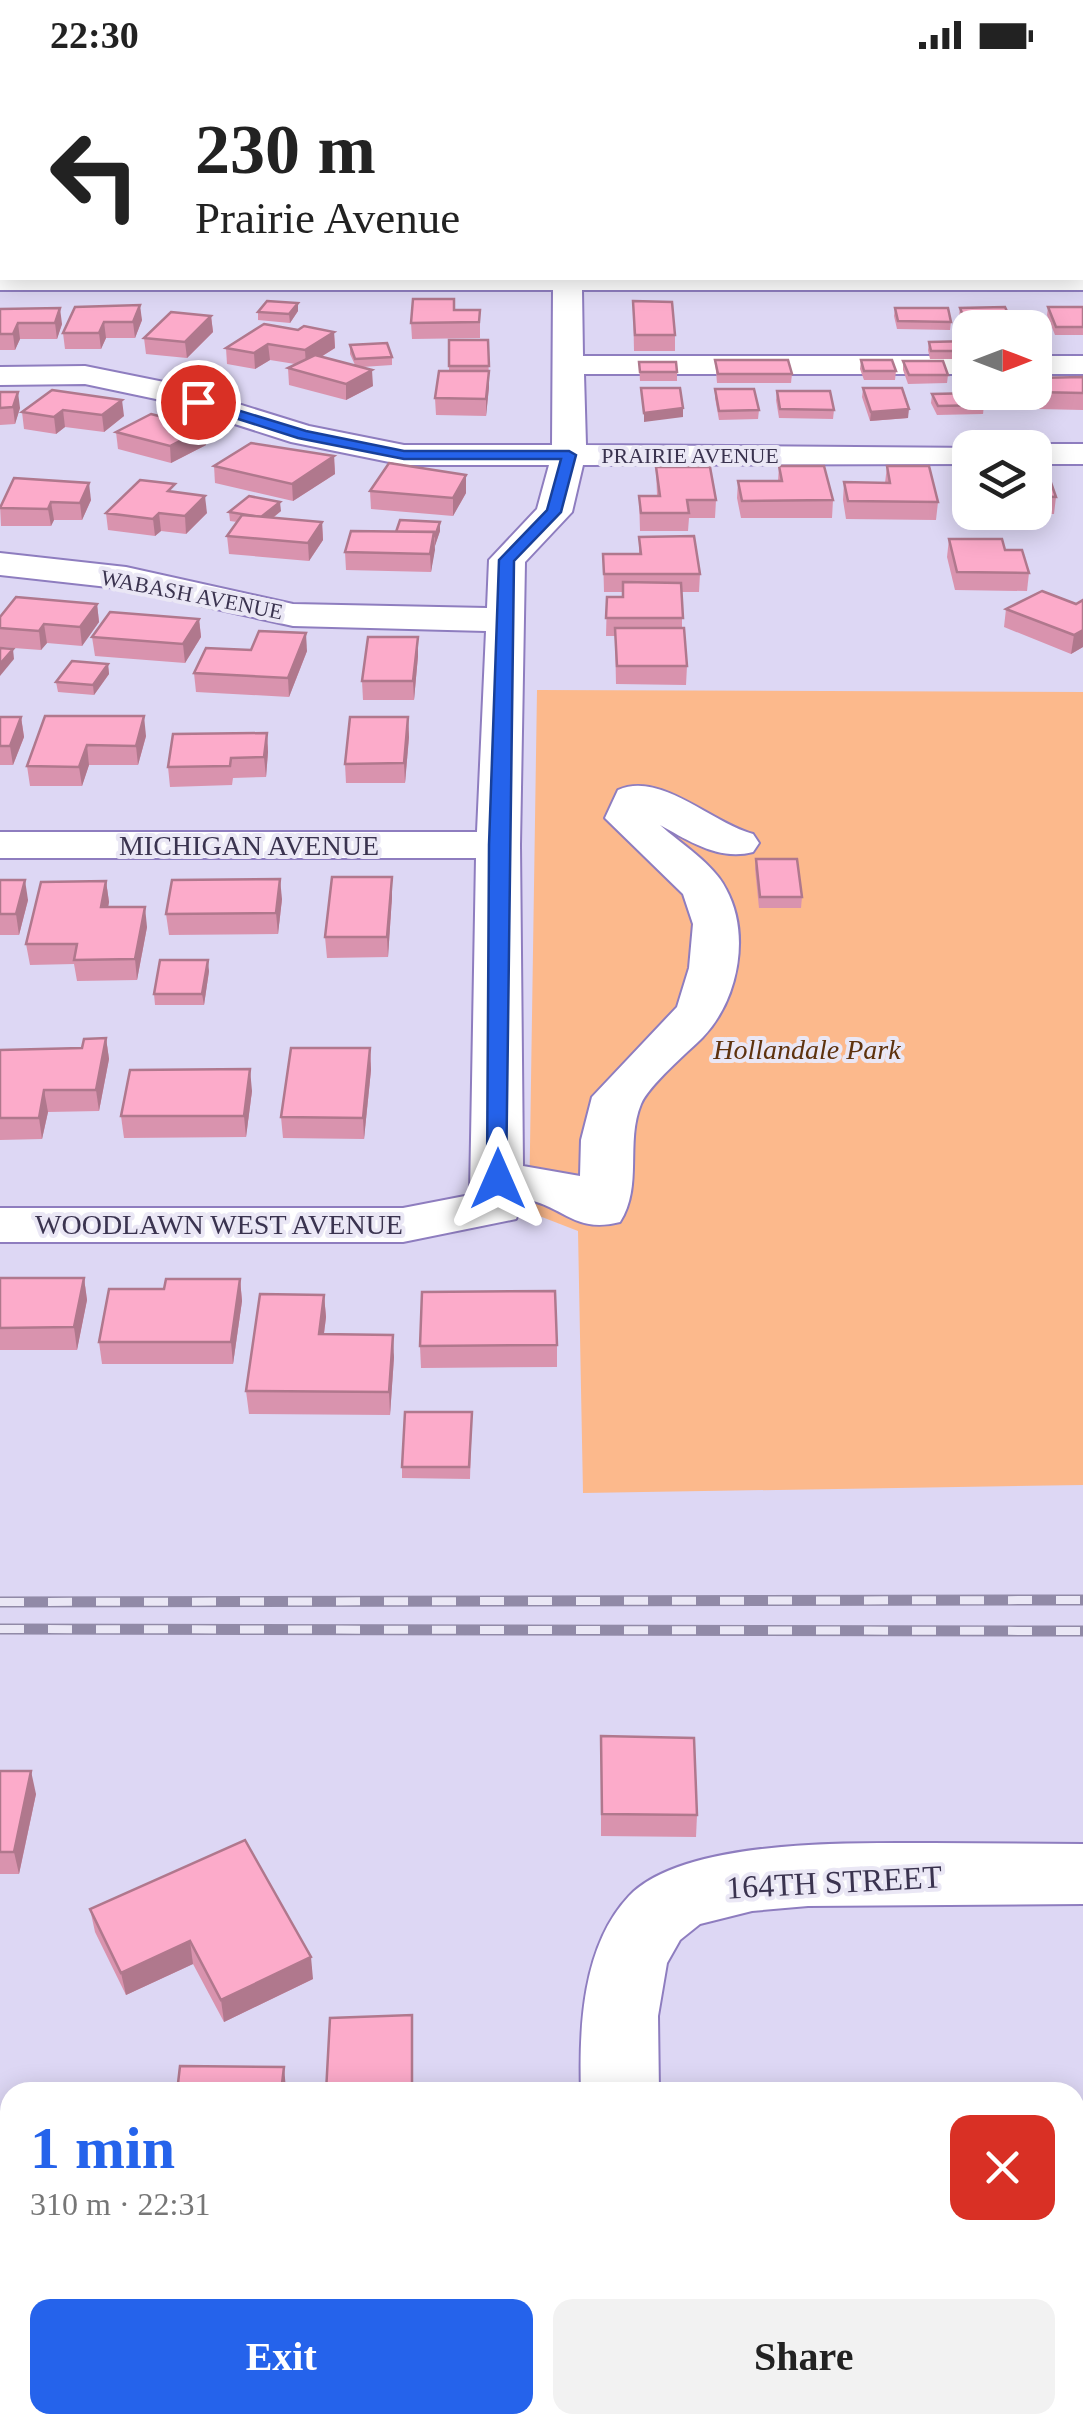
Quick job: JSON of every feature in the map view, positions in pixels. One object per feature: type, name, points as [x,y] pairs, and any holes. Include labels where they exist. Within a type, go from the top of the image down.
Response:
[{"type":"street","points":[[0,281],[103,280]]},
{"type":"street","points":[[498,1193],[498,845],[506,560],[554,512],[569,455],[568,366],[554,280],[1083,281]]},
{"type":"street","points":[[568,366],[952,365]]},
{"type":"street","points":[[1052,365],[1083,365]]},
{"type":"street","name":"PRAIRIE AVENUE","points":[[0,376],[85,375],[163,391],[303,435],[404,455],[952,454]]},
{"type":"street","points":[[1052,454],[1083,454]]},
{"type":"street","name":"WABASH AVENUE","points":[[0,564],[126,578],[293,615],[504,620]]},
{"type":"street","name":"WOODLAWN WEST AVENUE","points":[[0,1225],[404,1226],[498,1193],[561,1188],[587,1208],[602,1210],[606,1198],[607,1140],[617,1096],[700,1012],[713,968],[716,924],[704,889],[626,818],[633,799],[639,796],[716,838],[737,843]]},
{"type":"street","name":"MICHIGAN AVENUE","points":[[0,846],[498,845]]},
{"type":"street","name":"164TH STREET","points":[[620,2082],[618,2043],[627,1975],[645,1934],[673,1902],[724,1883],[796,1878],[1083,1874]]},
{"type":"green space","name":"Hollandale Park","points":[[537,690],[1083,692],[1083,1485],[583,1493],[578,1231],[529,1212]]},
{"type":"building","points":[[413,299],[454,299],[454,310],[480,310],[479,322],[411,323]]},
{"type":"building","points":[[267,301],[298,303],[289,314],[258,312]]},
{"type":"building","points":[[633,301],[672,302],[675,335],[635,335]]},
{"type":"building","points":[[140,305],[133,322],[104,322],[99,333],[63,333],[75,307]]},
{"type":"building","points":[[1005,307],[1006,310],[961,310]]},
{"type":"building","points":[[1048,307],[1083,307],[1083,327],[1056,327]]},
{"type":"building","points":[[60,308],[55,323],[18,323],[13,334],[0,334],[0,309]]},
{"type":"building","points":[[895,308],[948,308],[951,322],[898,321]]},
{"type":"building","points":[[171,312],[211,316],[185,342],[144,338]]},
{"type":"building","points":[[264,324],[334,332],[305,350],[268,344],[254,353],[226,348]]},
{"type":"building","points":[[449,340],[488,340],[489,366],[449,366]]},
{"type":"building","points":[[952,341],[952,351],[931,351],[929,342]]},
{"type":"building","points":[[387,343],[392,357],[355,359],[350,345]]},
{"type":"building","points":[[315,355],[372,370],[346,384],[288,368]]},
{"type":"building","points":[[715,360],[788,360],[792,374],[718,374]]},
{"type":"building","points":[[861,360],[892,360],[896,371],[864,371]]},
{"type":"building","points":[[903,361],[943,361],[948,375],[909,375]]},
{"type":"building","points":[[639,362],[676,362],[677,372],[640,372]]},
{"type":"building","points":[[439,371],[489,371],[486,399],[435,398]]},
{"type":"building","points":[[1083,377],[1083,393],[1052,392],[1052,378]]},
{"type":"building","points":[[641,388],[680,388],[683,408],[644,413]]},
{"type":"building","points":[[863,388],[902,388],[909,409],[871,412]]},
{"type":"building","points":[[715,389],[754,389],[759,410],[719,411]]},
{"type":"building","points":[[52,390],[122,400],[102,415],[63,410],[54,417],[22,412]]},
{"type":"building","points":[[777,391],[830,391],[834,410],[780,409]]},
{"type":"building","points":[[0,392],[18,392],[13,407],[0,408]]},
{"type":"building","points":[[932,394],[952,394],[952,406],[938,406]]},
{"type":"building","points":[[151,414],[205,428],[170,446],[116,432]]},
{"type":"building","points":[[251,443],[334,456],[292,484],[214,466]]},
{"type":"building","points":[[389,463],[466,475],[453,498],[370,491]]},
{"type":"building","points":[[779,466],[824,466],[833,500],[742,501],[738,481],[782,481]]},
{"type":"building","points":[[887,466],[929,466],[938,502],[848,501],[844,482],[890,483]]},
{"type":"building","points":[[656,467],[710,467],[716,500],[687,500],[689,513],[641,513],[639,496],[660,496]]},
{"type":"building","points":[[14,478],[89,483],[80,503],[51,502],[48,509],[0,508]]},
{"type":"building","points":[[140,480],[175,484],[168,491],[205,496],[185,516],[159,513],[153,519],[106,513]]},
{"type":"building","points":[[249,496],[280,502],[261,517],[229,512]]},
{"type":"building","points":[[242,515],[322,522],[308,543],[227,536]]},
{"type":"building","points":[[400,520],[440,522],[434,536],[434,532],[396,532]]},
{"type":"building","points":[[351,531],[434,532],[430,554],[345,552]]},
{"type":"building","points":[[694,536],[700,574],[604,574],[603,554],[641,554],[639,537]]},
{"type":"building","points":[[949,539],[1002,539],[1005,550],[1022,550],[1029,573],[957,572]]},
{"type":"building","points":[[623,582],[681,583],[683,618],[606,618],[607,597],[623,597]]},
{"type":"building","points":[[1042,591],[1076,604],[1083,600],[1083,630],[1074,635],[1006,609]]},
{"type":"building","points":[[16,597],[97,604],[80,627],[44,624],[39,631],[0,628],[0,617]]},
{"type":"building","points":[[110,612],[199,619],[183,644],[92,637]]},
{"type":"building","points":[[615,628],[684,628],[687,666],[617,666]]},
{"type":"building","points":[[259,631],[306,633],[288,678],[194,673],[206,648],[251,650]]},
{"type":"building","points":[[368,637],[418,637],[413,681],[362,681]]},
{"type":"building","points":[[0,648],[13,649],[0,664]]},
{"type":"building","points":[[72,661],[108,664],[93,685],[56,682]]},
{"type":"building","points":[[45,716],[144,716],[136,746],[87,745],[79,767],[27,766]]},
{"type":"building","points":[[0,717],[21,717],[10,746],[0,746]]},
{"type":"building","points":[[350,717],[408,717],[404,763],[345,764]]},
{"type":"building","points":[[267,733],[264,757],[231,758],[230,766],[168,767],[173,734]]},
{"type":"building","points":[[756,859],[797,859],[802,897],[760,897]]},
{"type":"building","points":[[332,877],[392,877],[387,937],[325,937]]},
{"type":"building","points":[[280,879],[276,913],[166,914],[172,880]]},
{"type":"building","points":[[0,880],[25,880],[16,914],[0,914]]},
{"type":"building","points":[[106,881],[101,907],[145,907],[135,959],[74,960],[77,944],[26,944],[41,882]]},
{"type":"building","points":[[160,960],[208,960],[202,994],[154,994]]},
{"type":"building","points":[[106,1038],[96,1090],[44,1090],[39,1118],[0,1118],[0,1050],[82,1048],[84,1039]]},
{"type":"building","points":[[291,1048],[370,1048],[363,1118],[281,1117]]},
{"type":"building","points":[[250,1069],[244,1116],[121,1116],[130,1070]]},
{"type":"building","points":[[0,1278],[84,1278],[74,1327],[0,1328]]},
{"type":"building","points":[[166,1279],[240,1279],[231,1342],[99,1342],[109,1289],[164,1289]]},
{"type":"building","points":[[555,1291],[557,1345],[420,1346],[422,1292]]},
{"type":"building","points":[[260,1294],[324,1295],[319,1334],[393,1335],[389,1392],[246,1391]]},
{"type":"building","points":[[405,1412],[472,1412],[469,1467],[402,1467]]},
{"type":"building","points":[[601,1736],[694,1738],[697,1815],[602,1814]]},
{"type":"building","points":[[0,1771],[31,1771],[14,1852],[0,1852]]},
{"type":"building","points":[[245,1840],[311,1957],[221,2000],[190,1941],[121,1973],[90,1909]]},
{"type":"building","points":[[412,2015],[412,2082],[327,2082],[330,2018]]},
{"type":"building","points":[[180,2066],[284,2067],[282,2082],[178,2082]]},
{"type":"railway","points":[[0,1602],[1083,1600]]},
{"type":"railway","points":[[0,1629],[1083,1631]]},
{"type":"route","points":[[198,402],[303,435],[404,455],[569,455],[554,512],[506,560],[498,845],[498,1179]]}]
